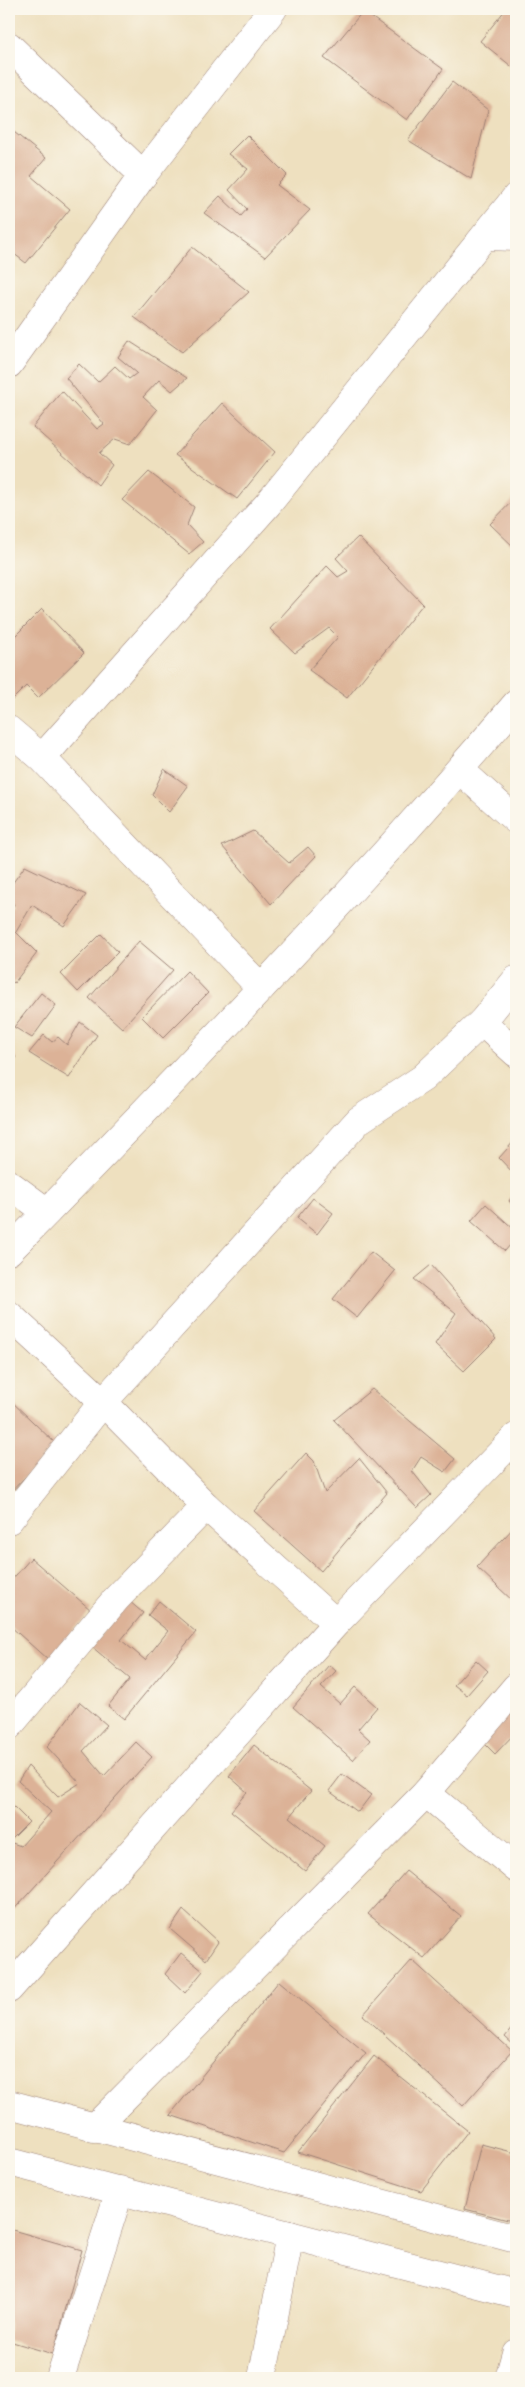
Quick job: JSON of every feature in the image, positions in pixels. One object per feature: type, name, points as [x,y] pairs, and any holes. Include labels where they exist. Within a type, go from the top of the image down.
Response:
[{"type":"street","points":[[9,364],[144,176],[273,9]]},
{"type":"street","points":[[9,46],[144,176]]},
{"type":"street","points":[[42,758],[268,504],[516,197]]},
{"type":"street","points":[[486,236],[516,237]]},
{"type":"street","points":[[9,1251],[261,988],[460,770],[516,704]]},
{"type":"street","points":[[9,730],[42,758],[261,988]]},
{"type":"street","points":[[460,770],[516,820]]},
{"type":"street","points":[[9,1520],[103,1402],[359,1120],[423,1078],[482,1022],[516,980]]},
{"type":"street","points":[[482,1022],[516,1053]]},
{"type":"street","points":[[9,1184],[46,1212]]},
{"type":"street","points":[[9,1315],[103,1402],[206,1506],[336,1623]]},
{"type":"street","points":[[9,1988],[336,1623],[516,1437]]},
{"type":"street","points":[[9,1726],[116,1599],[206,1506]]},
{"type":"street","points":[[94,2128],[426,1793],[516,1687]]},
{"type":"street","points":[[426,1793],[516,1868]]},
{"type":"street","points":[[9,2104],[516,2239]]},
{"type":"street","points":[[9,2162],[516,2294]]},
{"type":"street","points":[[60,2378],[120,2190]]},
{"type":"street","points":[[262,2378],[290,2235]]},
{"type":"street","points":[[509,2378],[516,2353]]},
{"type":"building","points":[[506,9],[516,9],[516,70],[480,41]]},
{"type":"building","points":[[363,11],[443,69],[407,120],[324,58]]},
{"type":"building","points":[[452,82],[488,110],[471,179],[408,140]]},
{"type":"building","points":[[9,128],[46,158],[31,176],[70,209],[26,263],[9,250]]},
{"type":"building","points":[[247,135],[287,175],[277,185],[310,210],[265,257],[204,213],[220,196],[241,216],[247,209],[229,190],[248,169],[228,154]]},
{"type":"building","points":[[192,247],[249,292],[182,352],[134,317]]},
{"type":"building","points":[[129,341],[187,378],[172,391],[159,380],[143,397],[157,410],[130,444],[115,439],[99,453],[112,465],[98,485],[33,427],[62,391],[97,429],[104,424],[66,378],[79,364],[98,382],[115,366],[129,379],[137,373],[118,357]]},
{"type":"building","points":[[222,403],[275,452],[237,499],[175,455]]},
{"type":"building","points":[[149,472],[194,507],[187,525],[203,542],[189,554],[122,500]]},
{"type":"building","points":[[516,497],[516,549],[490,524]]},
{"type":"building","points":[[358,537],[423,604],[347,698],[309,670],[338,637],[329,628],[295,653],[270,629],[327,566],[338,577],[348,571],[336,558]]},
{"type":"building","points":[[42,609],[84,653],[38,698],[26,686],[9,703],[9,642]]},
{"type":"building","points":[[164,769],[188,786],[169,812],[152,795]]},
{"type":"building","points":[[253,831],[289,863],[308,847],[316,856],[271,904],[222,846]]},
{"type":"building","points":[[25,866],[86,895],[64,926],[32,905],[16,932],[37,953],[14,983],[9,979],[9,910],[14,905],[9,896],[9,888]]},
{"type":"building","points":[[101,934],[118,952],[78,992],[61,974]]},
{"type":"building","points":[[139,941],[173,970],[122,1028],[89,998]]},
{"type":"building","points":[[187,971],[208,993],[163,1038],[142,1017]]},
{"type":"building","points":[[41,993],[56,1005],[32,1038],[14,1027]]},
{"type":"building","points":[[80,1022],[97,1035],[69,1078],[29,1053],[44,1035],[52,1042],[58,1037],[67,1045]]},
{"type":"building","points":[[9,1053],[16,1057],[9,1065]]},
{"type":"building","points":[[516,1139],[516,1176],[499,1158]]},
{"type":"building","points":[[516,1191],[516,1209],[509,1201]]},
{"type":"building","points":[[313,1198],[333,1213],[317,1234],[297,1218]]},
{"type":"building","points":[[486,1204],[516,1231],[516,1238],[505,1251],[471,1221]]},
{"type":"building","points":[[371,1252],[395,1271],[357,1318],[333,1299]]},
{"type":"building","points":[[431,1265],[496,1339],[464,1371],[435,1344],[456,1313],[414,1279]]},
{"type":"building","points":[[372,1389],[455,1459],[445,1472],[421,1457],[412,1471],[431,1495],[417,1508],[334,1420]]},
{"type":"building","points":[[9,1399],[56,1444],[9,1494]]},
{"type":"building","points":[[306,1453],[314,1461],[325,1493],[359,1458],[387,1493],[321,1571],[254,1511]]},
{"type":"building","points":[[516,1525],[516,1604],[477,1567]]},
{"type":"building","points":[[31,1558],[91,1610],[48,1660],[9,1625],[9,1583]]},
{"type":"building","points":[[129,1601],[143,1613],[121,1640],[145,1660],[168,1631],[148,1615],[159,1601],[196,1632],[124,1719],[108,1706],[130,1679],[91,1646]]},
{"type":"building","points":[[476,1660],[488,1671],[467,1695],[454,1685]]},
{"type":"building","points":[[329,1665],[336,1671],[321,1687],[340,1704],[355,1687],[377,1707],[358,1729],[370,1740],[353,1760],[293,1707]]},
{"type":"building","points":[[9,1689],[22,1704],[17,1708],[9,1699]]},
{"type":"building","points":[[80,1702],[107,1725],[83,1751],[104,1776],[136,1742],[152,1757],[9,1915],[9,1842],[21,1846],[51,1812],[18,1781],[28,1766],[58,1797],[80,1783],[47,1747]]},
{"type":"building","points":[[516,1704],[516,1732],[495,1754],[481,1740]]},
{"type":"building","points":[[254,1745],[311,1791],[289,1817],[325,1846],[305,1871],[231,1811],[247,1792],[229,1776]]},
{"type":"building","points":[[342,1774],[371,1795],[358,1812],[329,1791]]},
{"type":"building","points":[[9,1802],[29,1822],[9,1842]]},
{"type":"building","points":[[406,1871],[461,1916],[424,1958],[368,1914]]},
{"type":"building","points":[[183,1910],[218,1942],[206,1960],[170,1929]]},
{"type":"building","points":[[181,1953],[203,1971],[185,1993],[165,1974]]},
{"type":"building","points":[[412,1960],[512,2051],[463,2106],[363,2015]]},
{"type":"building","points":[[279,1981],[366,2053],[284,2153],[170,2115]]},
{"type":"building","points":[[516,2023],[516,2047],[505,2037]]},
{"type":"building","points":[[374,2056],[468,2131],[421,2191],[298,2152]]},
{"type":"building","points":[[481,2144],[516,2153],[516,2222],[465,2209]]},
{"type":"building","points":[[9,2229],[82,2250],[53,2354],[9,2341]]}]
